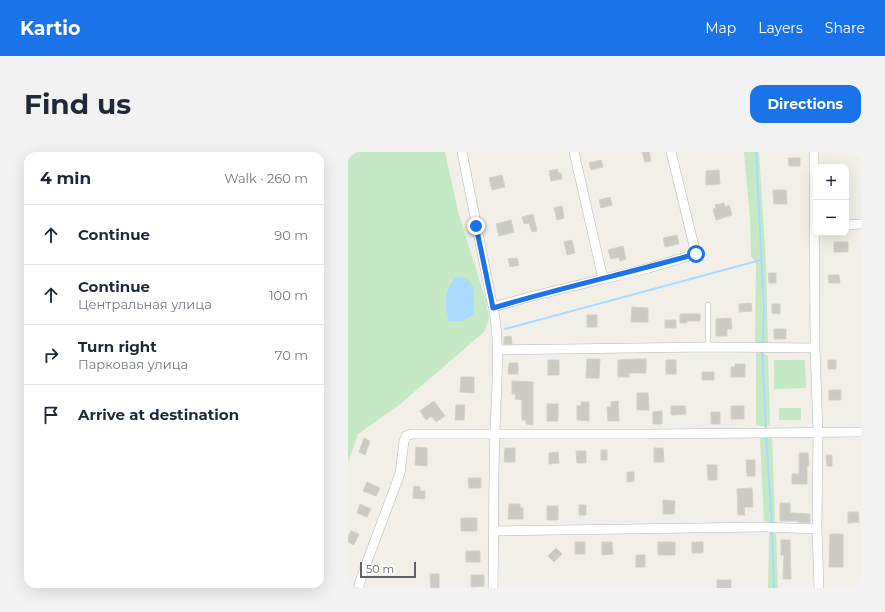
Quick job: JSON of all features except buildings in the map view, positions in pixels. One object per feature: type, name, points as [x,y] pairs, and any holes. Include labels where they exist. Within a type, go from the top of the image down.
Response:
[{"type":"street","points":[[462,152],[493,308],[498,350],[495,434],[493,588]]},
{"type":"street","points":[[574,152],[603,279]]},
{"type":"street","points":[[493,308],[534,296],[649,268],[696,254],[671,152]]},
{"type":"street","points":[[814,152],[815,200]]},
{"type":"street","points":[[849,225],[861,224]]},
{"type":"street","points":[[815,236],[815,348],[818,432],[817,529],[819,588]]},
{"type":"street","points":[[498,350],[708,347],[815,348]]},
{"type":"street","points":[[359,588],[365,567],[396,487],[400,472],[404,441],[406,436],[412,434],[861,432]]},
{"type":"street","points":[[494,531],[763,527],[817,529]]},
{"type":"lane","points":[[708,305],[708,347]]},
{"type":"green space","points":[[348,152],[445,152],[459,215],[486,301],[489,319],[484,332],[399,405],[358,434],[348,463]]},
{"type":"green space","points":[[744,152],[759,152],[766,264],[768,343],[755,343],[756,264],[751,256],[750,217]]},
{"type":"green space","points":[[762,352],[768,356],[770,424],[765,427],[756,425],[756,353]]},
{"type":"green space","points":[[774,360],[805,360],[806,388],[774,389]]},
{"type":"green space","points":[[779,408],[801,408],[801,420],[779,420]]},
{"type":"green space","points":[[761,438],[772,438],[775,523],[764,521]]},
{"type":"green space","points":[[769,533],[776,533],[778,588],[768,588]]},
{"type":"water","points":[[458,277],[468,280],[473,287],[473,315],[462,321],[449,321],[446,307],[447,293],[452,281]]},
{"type":"waterway","points":[[756,152],[764,308],[763,345]]},
{"type":"waterway","points":[[505,329],[761,260]]},
{"type":"waterway","points":[[762,351],[766,430]]},
{"type":"waterway","points":[[766,435],[772,524]]},
{"type":"waterway","points":[[772,531],[774,588]]},
{"type":"route","points":[[476,226],[493,308],[534,296],[649,268],[696,254]]}]
